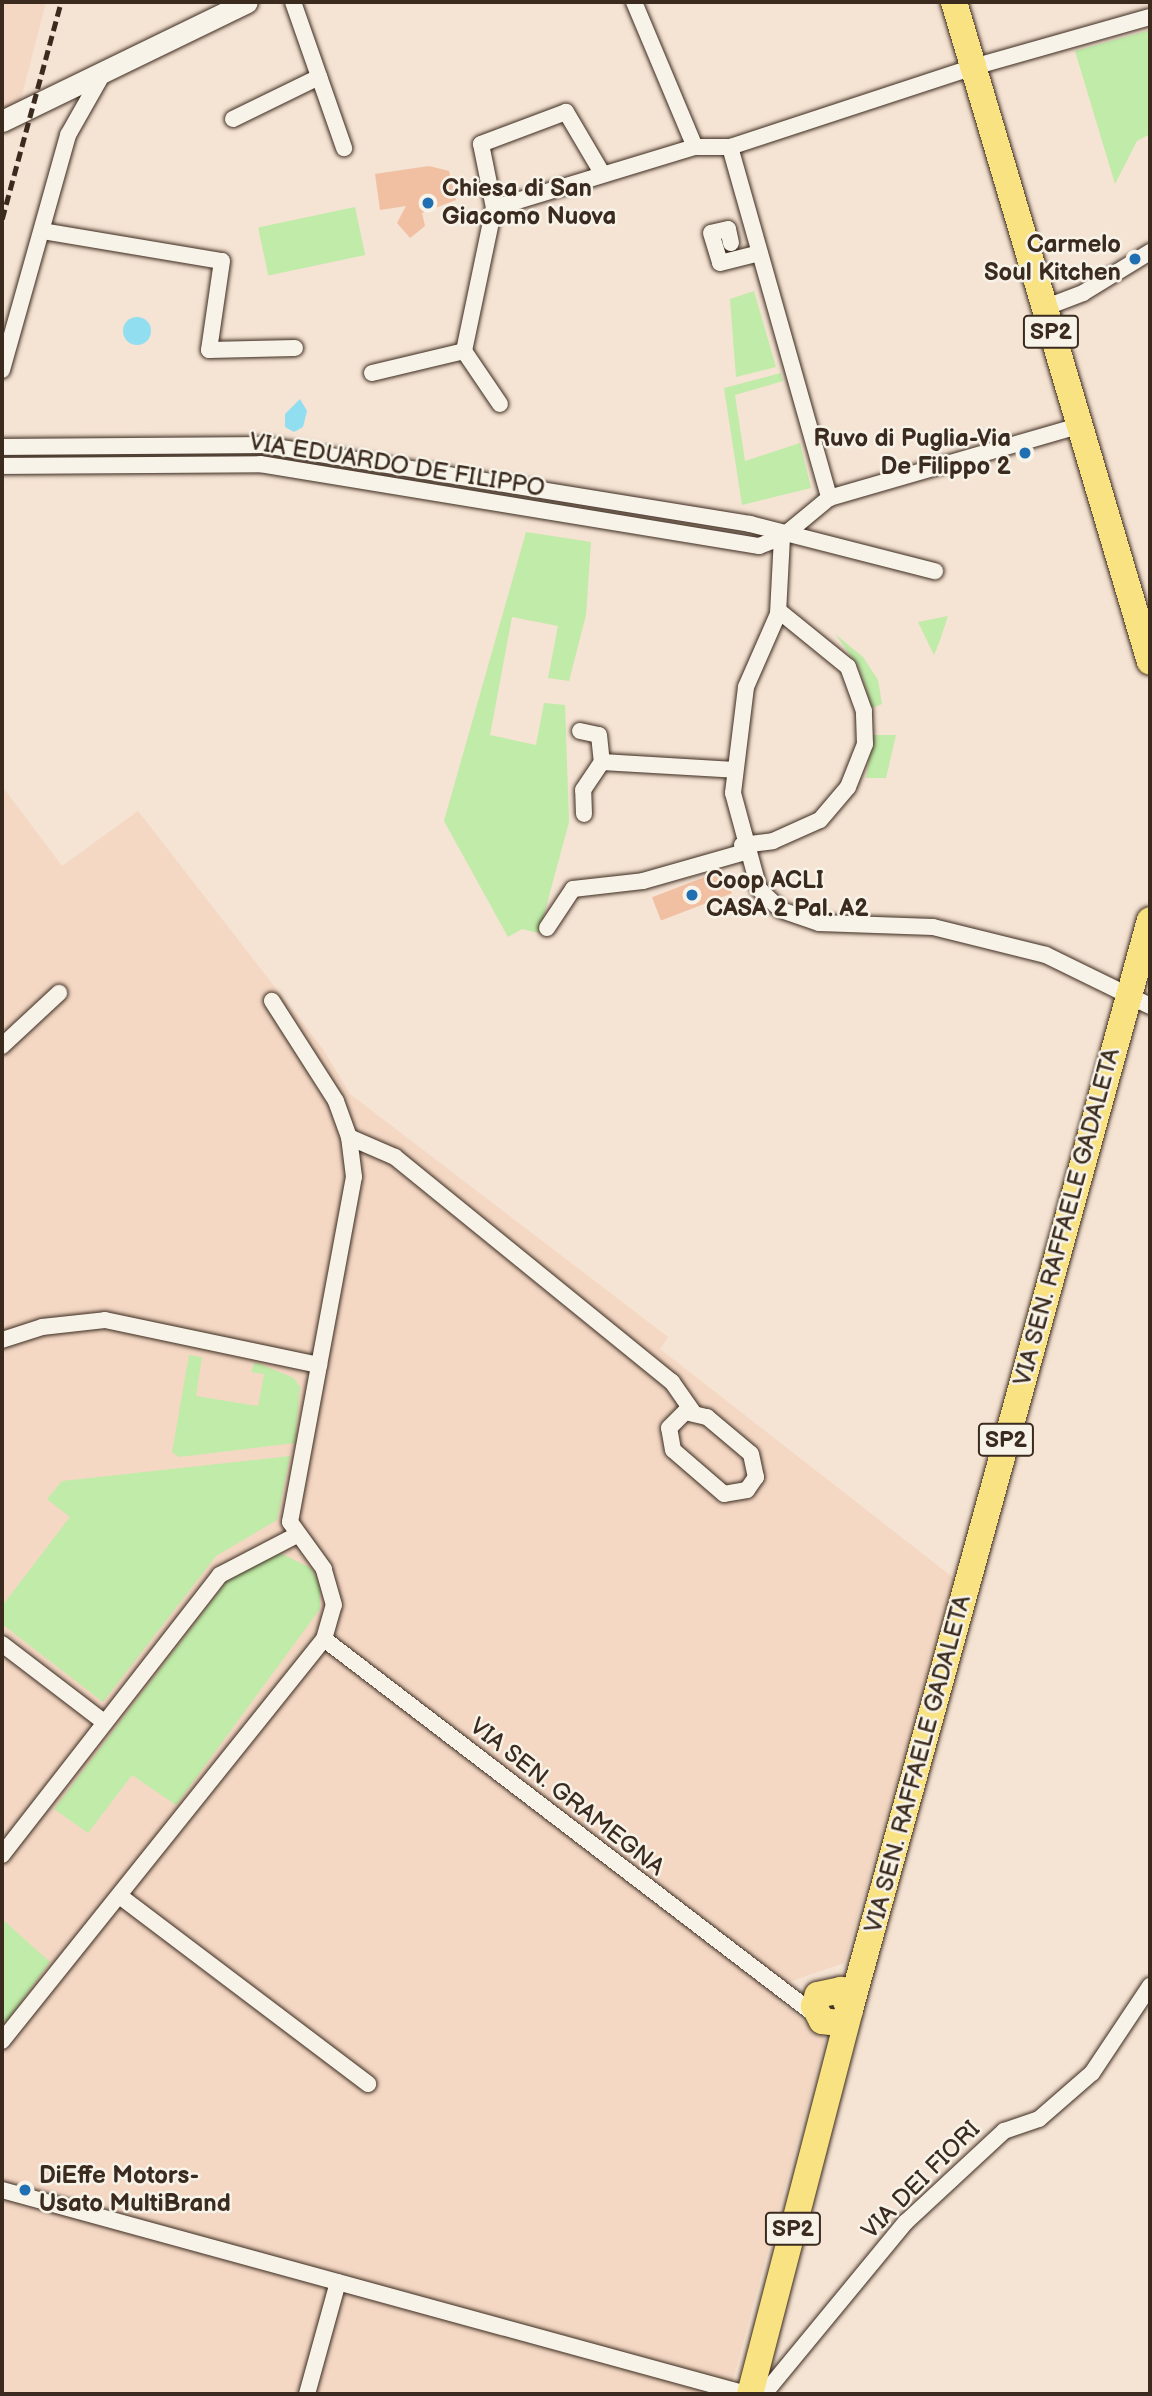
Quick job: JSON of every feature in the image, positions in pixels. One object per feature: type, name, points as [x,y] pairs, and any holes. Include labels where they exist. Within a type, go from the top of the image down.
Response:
[{"type":"main road","name":"SP2","points":[[954,2],[1150,662]]},
{"type":"main road","name":"VIA SEN. RAFFAELE GADALETA","points":[[748,2394],[836,2064],[833,2007],[864,1960],[1139,1002],[1150,920]]},
{"type":"street","points":[[2,121],[106,68],[247,2]]},
{"type":"street","points":[[293,2],[344,148]]},
{"type":"street","points":[[634,2],[695,147]]},
{"type":"street","points":[[494,208],[602,173],[695,147],[730,147],[974,67],[1150,18]]},
{"type":"street","points":[[2,370],[68,135],[106,68]]},
{"type":"street","points":[[233,119],[319,77]]},
{"type":"street","points":[[500,404],[464,351],[494,208],[481,144],[566,112],[602,173]]},
{"type":"street","points":[[730,147],[829,498]]},
{"type":"street","points":[[731,243],[728,229],[711,233],[720,263],[760,253]]},
{"type":"street","points":[[42,232],[222,261],[209,350],[295,348]]},
{"type":"street","points":[[1044,308],[1150,252]]},
{"type":"street","points":[[372,373],[464,351]]},
{"type":"street","name":"VIA EDUARDO DE FILIPPO","points":[[2,467],[260,464],[760,546],[782,537],[829,498],[1079,426]]},
{"type":"street","name":"VIA EDUARDO DE FILIPPO","points":[[2,447],[263,445],[699,514],[767,527],[782,537]]},
{"type":"street","points":[[935,571],[782,537],[779,611],[746,687],[735,770],[743,849],[759,890],[799,918],[983,937],[1046,955],[1139,1002]]},
{"type":"street","points":[[547,928],[573,889],[643,881],[773,841],[820,820],[848,787],[865,744],[864,711],[848,667],[779,611]]},
{"type":"street","points":[[580,732],[599,735],[602,762],[583,790],[584,814]]},
{"type":"street","points":[[602,762],[735,770]]},
{"type":"street","points":[[2,1046],[59,993]]},
{"type":"street","points":[[2,2041],[121,1897],[324,1639],[334,1605],[324,1569],[290,1522],[354,1177],[349,1137],[317,1068],[272,1001]]},
{"type":"street","points":[[349,1137],[396,1157],[672,1382],[693,1412],[751,1454],[756,1477],[747,1490],[724,1494],[674,1450],[669,1428],[678,1416],[693,1412]]},
{"type":"street","points":[[2,1340],[42,1327],[105,1320],[319,1365]]},
{"type":"street","points":[[2,1854],[220,1575],[297,1535]]},
{"type":"street","name":"VIA SEN. GRAMEGNA","points":[[324,1639],[781,1990],[833,2007]]},
{"type":"street","points":[[2,1644],[104,1722]]},
{"type":"street","points":[[121,1897],[368,2084]]},
{"type":"street","name":"VIA DEI FIORI","points":[[764,2394],[916,2213],[1004,2131],[1039,2119],[1092,2073],[1150,1986]]},
{"type":"street","points":[[781,1990],[833,2007]]},
{"type":"street","points":[[2,2190],[748,2394]]},
{"type":"street","points":[[307,2394],[338,2282]]},
{"type":"shaded area","points":[[2,2],[46,2],[21,99],[2,115]]},
{"type":"shaded area","points":[[2,786],[62,866],[138,811],[323,1049],[350,1094],[668,1337],[660,1349],[955,1579],[844,1963],[789,1982],[779,2001],[825,2039],[729,2394],[2,2394]]},
{"type":"green space","points":[[1150,30],[1150,134],[1137,141],[1115,184],[1075,51]]},
{"type":"green space","points":[[355,207],[365,255],[268,276],[258,228]]},
{"type":"green space","points":[[754,291],[776,367],[736,377],[730,299]]},
{"type":"green space","points":[[781,373],[783,381],[735,395],[745,461],[800,443],[811,488],[742,505],[724,388]]},
{"type":"green space","points":[[526,532],[591,542],[586,615],[569,681],[548,678],[558,626],[512,617],[490,735],[536,745],[544,703],[565,705],[569,822],[539,933],[522,929],[508,937],[444,821]]},
{"type":"green space","points":[[948,616],[939,643],[934,655],[918,622]]},
{"type":"green space","points":[[835,634],[863,657],[878,680],[882,704],[872,708],[859,667]]},
{"type":"green space","points":[[873,735],[896,735],[886,778],[866,778]]},
{"type":"green space","points":[[189,1355],[202,1357],[196,1396],[258,1406],[264,1374],[251,1372],[255,1362],[294,1378],[300,1387],[295,1443],[179,1457],[172,1452]]},
{"type":"green space","points":[[290,1456],[277,1520],[216,1556],[103,1702],[2,1624],[2,1606],[70,1517],[47,1499],[62,1481]]},
{"type":"green space","points":[[280,1553],[311,1568],[320,1586],[320,1609],[176,1805],[132,1775],[88,1833],[54,1809],[230,1577]]},
{"type":"green space","points":[[2,1919],[50,1962],[2,2028]]},
{"type":"water","points":[[137,317],[147,321],[151,331],[147,341],[137,345],[127,341],[123,331],[127,321]]},
{"type":"water","points":[[300,399],[307,411],[303,427],[294,432],[285,427],[285,414]]},
{"type":"building","name":"Chiesa di San Giacomo Nuova","points":[[429,166],[449,171],[456,200],[422,213],[425,226],[410,238],[397,223],[406,206],[380,210],[375,174]]},
{"type":"building","name":"Coop ACLI CASA 2 Pal. A2","points":[[723,870],[732,893],[661,921],[652,897]]},
{"type":"railway","points":[[2,219],[61,2]]},
{"type":"place","name":"Chiesa di San Giacomo Nuova","points":[[428,203]]},
{"type":"place","name":"Carmelo Soul Kitchen","points":[[1135,259]]},
{"type":"place","name":"Ruvo di Puglia-Via De Filippo 2","points":[[1025,453]]},
{"type":"place","name":"Coop ACLI CASA 2 Pal. A2","points":[[692,895]]},
{"type":"place","name":"DiEffe Motors- Usato MultiBrand","points":[[25,2190]]}]
